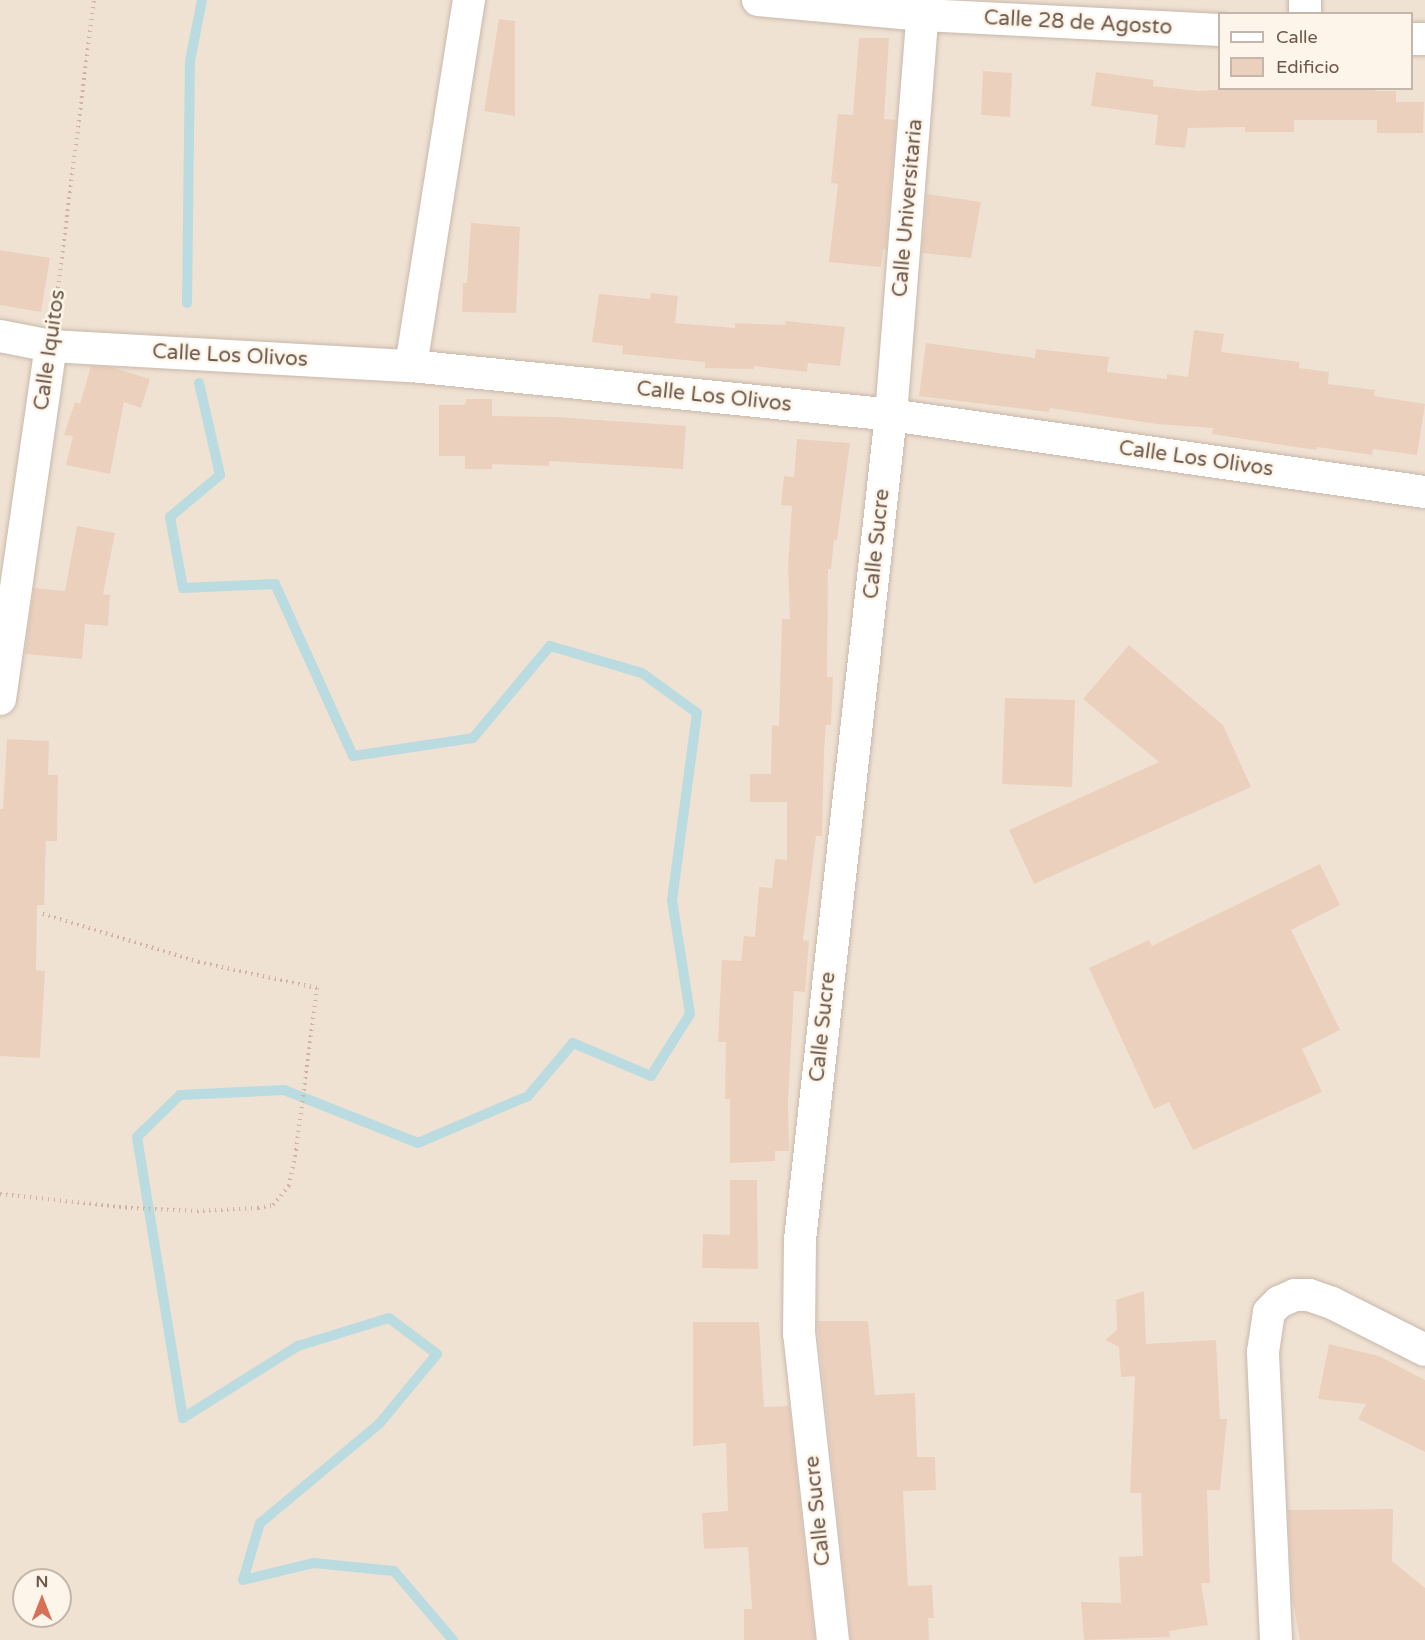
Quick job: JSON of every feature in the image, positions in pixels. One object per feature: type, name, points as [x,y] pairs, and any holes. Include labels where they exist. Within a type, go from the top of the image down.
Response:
[{"type":"street","points":[[411,366],[468,0]]},
{"type":"street","name":"Calle 28 de Agosto","points":[[758,0],[924,8],[1218,30]]},
{"type":"street","name":"Calle Universitaria","points":[[891,416],[924,8]]},
{"type":"street","name":"Calle Los Olivos","points":[[0,336],[51,346],[411,366],[891,416],[1425,492]]},
{"type":"street","name":"Calle Iquitos","points":[[1,687],[51,346]]},
{"type":"street","name":"Calle Sucre","points":[[833,1640],[799,1334],[800,1240],[891,416]]},
{"type":"street","points":[[1276,1640],[1263,1352],[1269,1312],[1279,1302],[1295,1295],[1308,1295],[1332,1303],[1425,1350]]},
{"type":"path","name":"Calle Iquitos","points":[[51,346],[94,0]]},
{"type":"path","points":[[0,1194],[131,1208],[197,1211],[258,1208],[273,1205],[289,1186],[296,1150],[317,988],[200,962],[40,913]]},
{"type":"shaded area","points":[[0,0],[1425,0],[1425,1640],[0,1640]]},
{"type":"building","points":[[499,19],[515,21],[515,116],[484,111]]},
{"type":"building","points":[[859,38],[889,38],[884,119],[896,120],[886,249],[883,249],[881,267],[829,262],[838,184],[831,183],[838,114],[853,115]]},
{"type":"building","points":[[983,71],[1012,73],[1010,117],[981,115]]},
{"type":"building","points":[[1096,72],[1154,80],[1153,86],[1199,91],[1396,91],[1396,102],[1424,102],[1423,133],[1377,133],[1377,120],[1294,120],[1294,132],[1245,132],[1245,127],[1188,128],[1185,148],[1155,145],[1158,115],[1091,106]]},
{"type":"building","points":[[927,194],[981,202],[971,258],[922,253]]},
{"type":"building","points":[[471,223],[520,227],[516,313],[462,312],[463,283],[467,283]]},
{"type":"building","points":[[0,250],[50,258],[41,312],[0,305]]},
{"type":"building","points":[[651,293],[678,296],[675,323],[735,328],[735,323],[785,325],[786,321],[845,327],[840,366],[808,363],[807,372],[754,366],[754,369],[705,368],[705,362],[622,354],[623,346],[592,342],[599,294],[650,299]]},
{"type":"building","points":[[1194,330],[1224,334],[1221,352],[1300,362],[1299,368],[1329,372],[1328,384],[1375,390],[1374,396],[1425,404],[1417,455],[1373,449],[1372,455],[1317,447],[1316,450],[1212,434],[1213,428],[1157,424],[1050,408],[1049,412],[919,396],[926,343],[1035,358],[1036,349],[1109,357],[1107,372],[1167,379],[1167,374],[1188,377]]},
{"type":"building","points":[[91,366],[111,367],[150,379],[141,408],[124,402],[110,474],[66,465],[73,436],[64,435],[75,402],[80,404]]},
{"type":"building","points":[[466,399],[492,399],[492,416],[556,417],[686,426],[683,469],[549,461],[549,466],[492,464],[492,469],[465,469],[465,456],[439,456],[439,405],[465,405]]},
{"type":"building","points":[[797,439],[850,443],[837,540],[834,540],[831,569],[828,569],[827,677],[833,677],[831,725],[826,725],[824,752],[822,836],[816,836],[803,940],[809,941],[805,992],[794,991],[788,1102],[789,1151],[775,1151],[775,1161],[730,1163],[730,1099],[725,1099],[726,1042],[718,1042],[722,960],[741,961],[744,936],[755,937],[759,887],[772,888],[775,859],[787,860],[787,802],[750,802],[750,774],[771,774],[772,725],[779,726],[782,619],[790,619],[788,565],[792,506],[781,505],[784,476],[794,477]]},
{"type":"building","points":[[77,526],[115,533],[103,594],[110,595],[108,626],[85,624],[82,659],[25,654],[34,588],[65,591]]},
{"type":"building","points":[[1129,645],[1223,725],[1251,787],[1034,884],[1009,830],[1159,762],[1083,699]]},
{"type":"building","points":[[1005,698],[1075,700],[1072,787],[1002,784]]},
{"type":"building","points":[[7,739],[49,741],[48,775],[58,775],[57,841],[46,841],[44,905],[37,905],[36,970],[45,971],[40,1058],[0,1056],[0,809],[3,809]]},
{"type":"building","points":[[1320,864],[1340,905],[1291,930],[1340,1030],[1302,1049],[1322,1092],[1193,1150],[1169,1102],[1154,1109],[1089,968],[1149,940],[1152,946]]},
{"type":"building","points":[[730,1180],[757,1180],[758,1269],[702,1268],[703,1234],[730,1235]]},
{"type":"building","points":[[1144,1291],[1146,1344],[1216,1340],[1220,1419],[1227,1419],[1220,1490],[1207,1490],[1210,1583],[1201,1583],[1208,1625],[1169,1631],[1170,1637],[1084,1640],[1081,1602],[1121,1603],[1119,1557],[1143,1556],[1141,1493],[1130,1493],[1135,1376],[1121,1377],[1119,1347],[1105,1340],[1117,1330],[1116,1300]]},
{"type":"building","points":[[817,1321],[868,1321],[875,1395],[915,1393],[917,1457],[935,1457],[936,1490],[903,1491],[908,1586],[932,1585],[934,1618],[928,1618],[929,1640],[851,1640]]},
{"type":"building","points":[[693,1322],[759,1322],[764,1407],[789,1406],[815,1640],[744,1640],[744,1609],[752,1609],[748,1547],[704,1549],[702,1513],[728,1511],[726,1443],[693,1446]]},
{"type":"building","points":[[1329,1344],[1379,1356],[1425,1380],[1425,1452],[1358,1419],[1366,1404],[1318,1399]]},
{"type":"building","points":[[1393,1509],[1392,1561],[1425,1588],[1425,1640],[1300,1640],[1292,1596],[1288,1510]]},
{"type":"waterway","points":[[187,303],[190,61],[202,0]]},
{"type":"waterway","points":[[199,383],[220,475],[170,517],[183,588],[275,584],[353,756],[473,738],[550,646],[642,673],[697,713],[672,900],[690,1014],[651,1076],[573,1043],[528,1096],[418,1143],[284,1090],[180,1095],[137,1137],[183,1418],[298,1346],[389,1318],[437,1354],[379,1424],[260,1523],[243,1580],[314,1563],[394,1571],[453,1640]]}]
